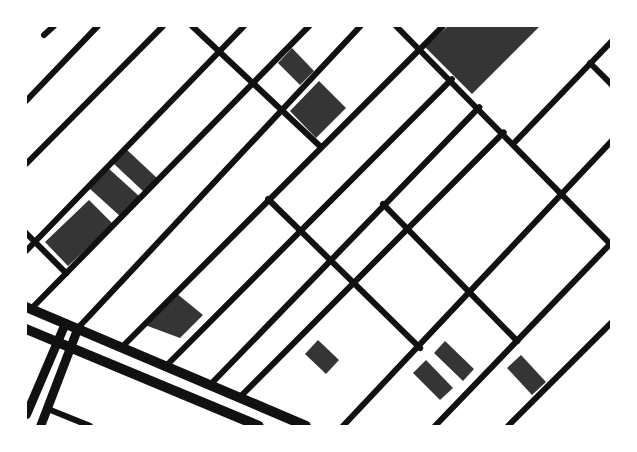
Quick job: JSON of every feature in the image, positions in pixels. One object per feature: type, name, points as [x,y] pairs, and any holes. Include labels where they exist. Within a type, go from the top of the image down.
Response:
[{"type":"main road","points":[[28,308],[306,426]]},
{"type":"main road","points":[[26,329],[238,423],[259,426]]},
{"type":"street","points":[[44,35],[54,26]]},
{"type":"street","points":[[26,101],[98,26]]},
{"type":"street","points":[[26,164],[163,26]]},
{"type":"street","points":[[192,26],[320,146]]},
{"type":"street","points":[[26,251],[244,26]]},
{"type":"street","points":[[28,308],[66,273],[309,26]]},
{"type":"street","points":[[40,426],[72,348],[77,329],[361,26]]},
{"type":"street","points":[[396,26],[562,189],[611,244],[435,426]]},
{"type":"street","points":[[121,348],[320,146],[443,26]]},
{"type":"street","points":[[515,142],[612,40]]},
{"type":"street","points":[[590,63],[612,85]]},
{"type":"street","points":[[166,366],[452,79]]},
{"type":"street","points":[[210,385],[479,107]]},
{"type":"street","points":[[239,398],[504,132]]},
{"type":"street","points":[[344,426],[473,292],[562,189],[612,141]]},
{"type":"street","points":[[268,199],[420,348]]},
{"type":"street","points":[[383,204],[473,292],[517,341]]},
{"type":"street","points":[[26,233],[66,273]]},
{"type":"street","points":[[508,426],[612,322]]},
{"type":"street","points":[[26,414],[65,323]]},
{"type":"street","points":[[48,409],[90,426]]},
{"type":"building","points":[[448,26],[540,26],[472,94],[425,47]]},
{"type":"building","points":[[292,48],[314,71],[300,85],[278,63]]},
{"type":"building","points":[[319,81],[346,108],[316,138],[290,111]]},
{"type":"building","points":[[126,149],[157,178],[144,192],[113,163]]},
{"type":"building","points":[[108,168],[139,196],[121,217],[89,188]]},
{"type":"building","points":[[89,200],[113,224],[68,266],[45,242]]},
{"type":"building","points":[[176,293],[203,315],[180,338],[145,325]]},
{"type":"building","points":[[318,340],[339,360],[326,374],[305,354]]},
{"type":"building","points":[[445,341],[474,369],[463,381],[434,353]]},
{"type":"building","points":[[521,355],[546,382],[532,395],[507,368]]},
{"type":"building","points":[[426,360],[453,388],[440,400],[413,373]]}]
